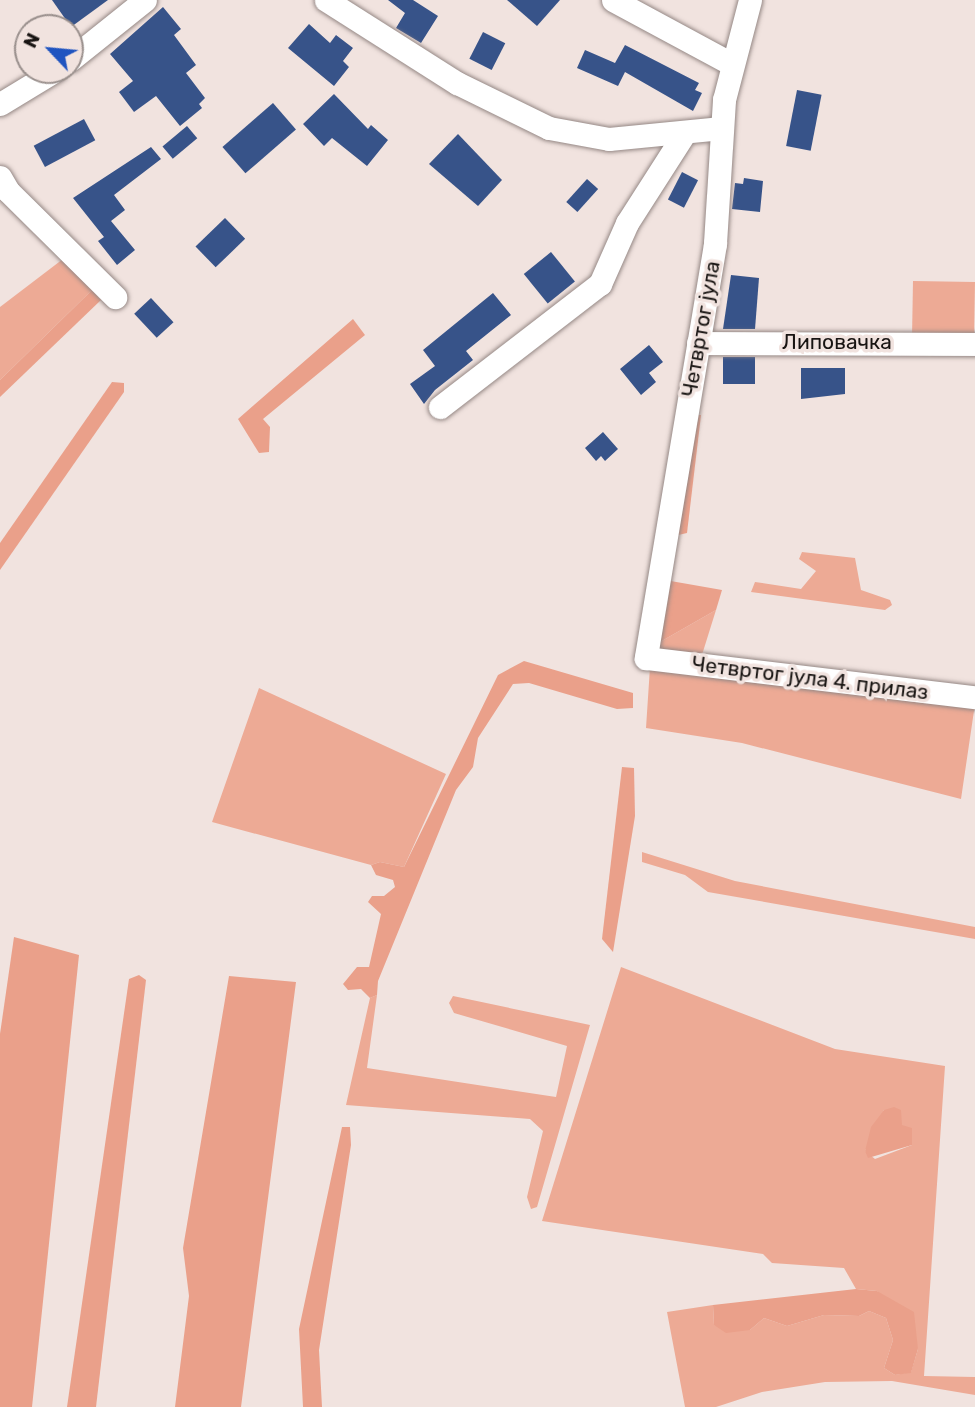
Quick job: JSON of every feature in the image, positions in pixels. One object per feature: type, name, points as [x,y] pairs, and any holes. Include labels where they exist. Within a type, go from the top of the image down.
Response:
[{"type":"street","points":[[84,49],[145,0]]},
{"type":"street","points":[[326,0],[457,83],[549,128],[609,139],[684,134],[721,128]]},
{"type":"street","points":[[613,0],[730,63]]},
{"type":"street","name":"Четвртог јула","points":[[646,658],[715,244],[721,128],[730,63],[750,0]]},
{"type":"street","points":[[0,104],[33,84]]},
{"type":"street","points":[[440,407],[600,284],[626,223],[684,134]]},
{"type":"street","points":[[0,177],[8,191],[115,297]]},
{"type":"street","name":"Липовачка","points":[[698,343],[975,344]]},
{"type":"street","name":"Четвртог јула 4. прилаз","points":[[646,658],[975,697]]},
{"type":"shaded area","points":[[63,259],[92,290],[0,380],[0,307]]},
{"type":"shaded area","points":[[913,281],[975,282],[974,337],[912,336]]},
{"type":"shaded area","points":[[92,290],[101,300],[0,397],[0,380]]},
{"type":"shaded area","points":[[353,319],[365,335],[263,419],[270,427],[269,452],[259,453],[238,419]]},
{"type":"shaded area","points":[[112,382],[124,383],[124,392],[0,570],[0,543]]},
{"type":"shaded area","points":[[690,415],[701,415],[687,533],[674,536]]},
{"type":"shaded area","points":[[802,552],[855,558],[861,590],[890,600],[892,605],[885,610],[751,592],[755,582],[801,589],[816,571],[799,559]]},
{"type":"shaded area","points":[[665,580],[722,590],[716,610],[653,646]]},
{"type":"shaded area","points":[[716,610],[701,658],[652,653],[653,646]]},
{"type":"shaded area","points":[[524,661],[633,693],[633,708],[617,709],[529,683],[513,684],[478,738],[473,767],[456,790],[378,981],[377,995],[370,998],[361,989],[348,990],[343,984],[357,967],[369,967],[381,914],[368,902],[372,896],[384,896],[395,887],[393,880],[376,875],[371,865],[380,862],[404,867],[498,675]]},
{"type":"shaded area","points":[[650,667],[975,704],[961,799],[742,743],[646,728]]},
{"type":"shaded area","points":[[259,688],[446,774],[404,867],[380,862],[371,865],[212,822]]},
{"type":"shaded area","points":[[622,767],[634,768],[635,816],[613,952],[602,939]]},
{"type":"shaded area","points":[[642,852],[735,881],[975,927],[975,939],[708,892],[685,875],[642,862]]},
{"type":"shaded area","points":[[14,937],[79,955],[32,1407],[0,1407],[0,1034]]},
{"type":"shaded area","points":[[621,967],[835,1049],[945,1066],[924,1376],[975,1377],[975,1395],[892,1381],[825,1382],[762,1392],[716,1407],[685,1407],[667,1312],[713,1305],[714,1325],[750,1330],[764,1318],[787,1326],[824,1315],[859,1316],[869,1311],[886,1318],[893,1340],[884,1368],[895,1375],[911,1372],[918,1349],[877,1291],[856,1289],[844,1268],[772,1263],[763,1254],[542,1221]],"holes":[[[884,1110],[899,1120],[912,1145],[875,1159],[865,1151]]]},
{"type":"shaded area","points":[[139,975],[146,980],[96,1407],[67,1407],[129,979]]},
{"type":"shaded area","points":[[229,976],[296,982],[241,1407],[175,1407],[189,1296],[183,1248]]},
{"type":"shaded area","points":[[377,995],[367,1068],[556,1097],[567,1046],[454,1013],[449,1003],[453,996],[590,1025],[537,1207],[531,1209],[527,1197],[543,1131],[530,1119],[346,1105],[370,998]]},
{"type":"shaded area","points":[[894,1107],[901,1110],[902,1125],[912,1128],[912,1145],[868,1158],[865,1151],[871,1127],[884,1110]]},
{"type":"shaded area","points":[[342,1127],[350,1127],[351,1145],[319,1350],[322,1407],[303,1407],[299,1329]]},
{"type":"shaded area","points":[[856,1289],[877,1291],[914,1312],[918,1349],[911,1373],[895,1375],[884,1368],[893,1340],[886,1318],[869,1311],[859,1316],[824,1315],[787,1326],[764,1318],[750,1330],[726,1333],[714,1325],[713,1305]]},
{"type":"building","points":[[52,0],[108,0],[84,18],[84,14],[62,14]]},
{"type":"building","points":[[388,0],[413,0],[438,16],[421,43],[396,28],[405,13]]},
{"type":"building","points":[[507,0],[560,0],[537,26]]},
{"type":"building","points":[[163,7],[181,29],[174,35],[196,65],[186,73],[205,98],[199,104],[202,108],[180,126],[156,96],[134,112],[119,92],[133,81],[110,54]]},
{"type":"building","points":[[309,24],[330,43],[336,35],[353,48],[343,61],[349,67],[334,86],[288,48]]},
{"type":"building","points":[[483,32],[505,43],[492,70],[469,59]]},
{"type":"building","points":[[625,45],[699,83],[695,90],[702,93],[693,111],[625,72],[618,86],[577,68],[585,50],[615,63]]},
{"type":"building","points":[[797,90],[822,95],[811,151],[786,146]]},
{"type":"building","points":[[334,94],[368,129],[371,125],[388,140],[367,166],[332,138],[324,146],[303,124]]},
{"type":"building","points":[[273,103],[296,129],[245,173],[222,147]]},
{"type":"building","points":[[84,119],[95,140],[45,167],[34,146]]},
{"type":"building","points":[[187,126],[197,138],[173,159],[162,147]]},
{"type":"building","points":[[458,134],[502,180],[478,206],[429,164]]},
{"type":"building","points":[[151,147],[161,159],[114,195],[125,210],[111,221],[135,250],[117,265],[98,241],[104,237],[73,198]]},
{"type":"building","points":[[682,172],[698,180],[684,208],[668,200]]},
{"type":"building","points":[[744,178],[763,181],[760,212],[732,209],[735,183],[743,184]]},
{"type":"building","points":[[587,179],[598,189],[577,212],[566,202]]},
{"type":"building","points":[[225,218],[245,239],[216,267],[196,246]]},
{"type":"building","points":[[551,252],[575,282],[548,304],[524,274]]},
{"type":"building","points":[[731,275],[759,278],[755,329],[723,329]]},
{"type":"building","points":[[493,293],[511,315],[466,351],[473,360],[435,390],[424,404],[410,384],[435,366],[423,350]]},
{"type":"building","points":[[151,298],[174,322],[157,338],[134,314]]},
{"type":"building","points":[[649,345],[663,362],[649,373],[656,382],[641,395],[620,369]]},
{"type":"building","points":[[723,357],[755,357],[755,384],[723,384]]},
{"type":"building","points":[[801,368],[845,368],[845,394],[801,399]]},
{"type":"building","points":[[603,432],[618,449],[605,461],[601,456],[596,461],[585,448]]}]
